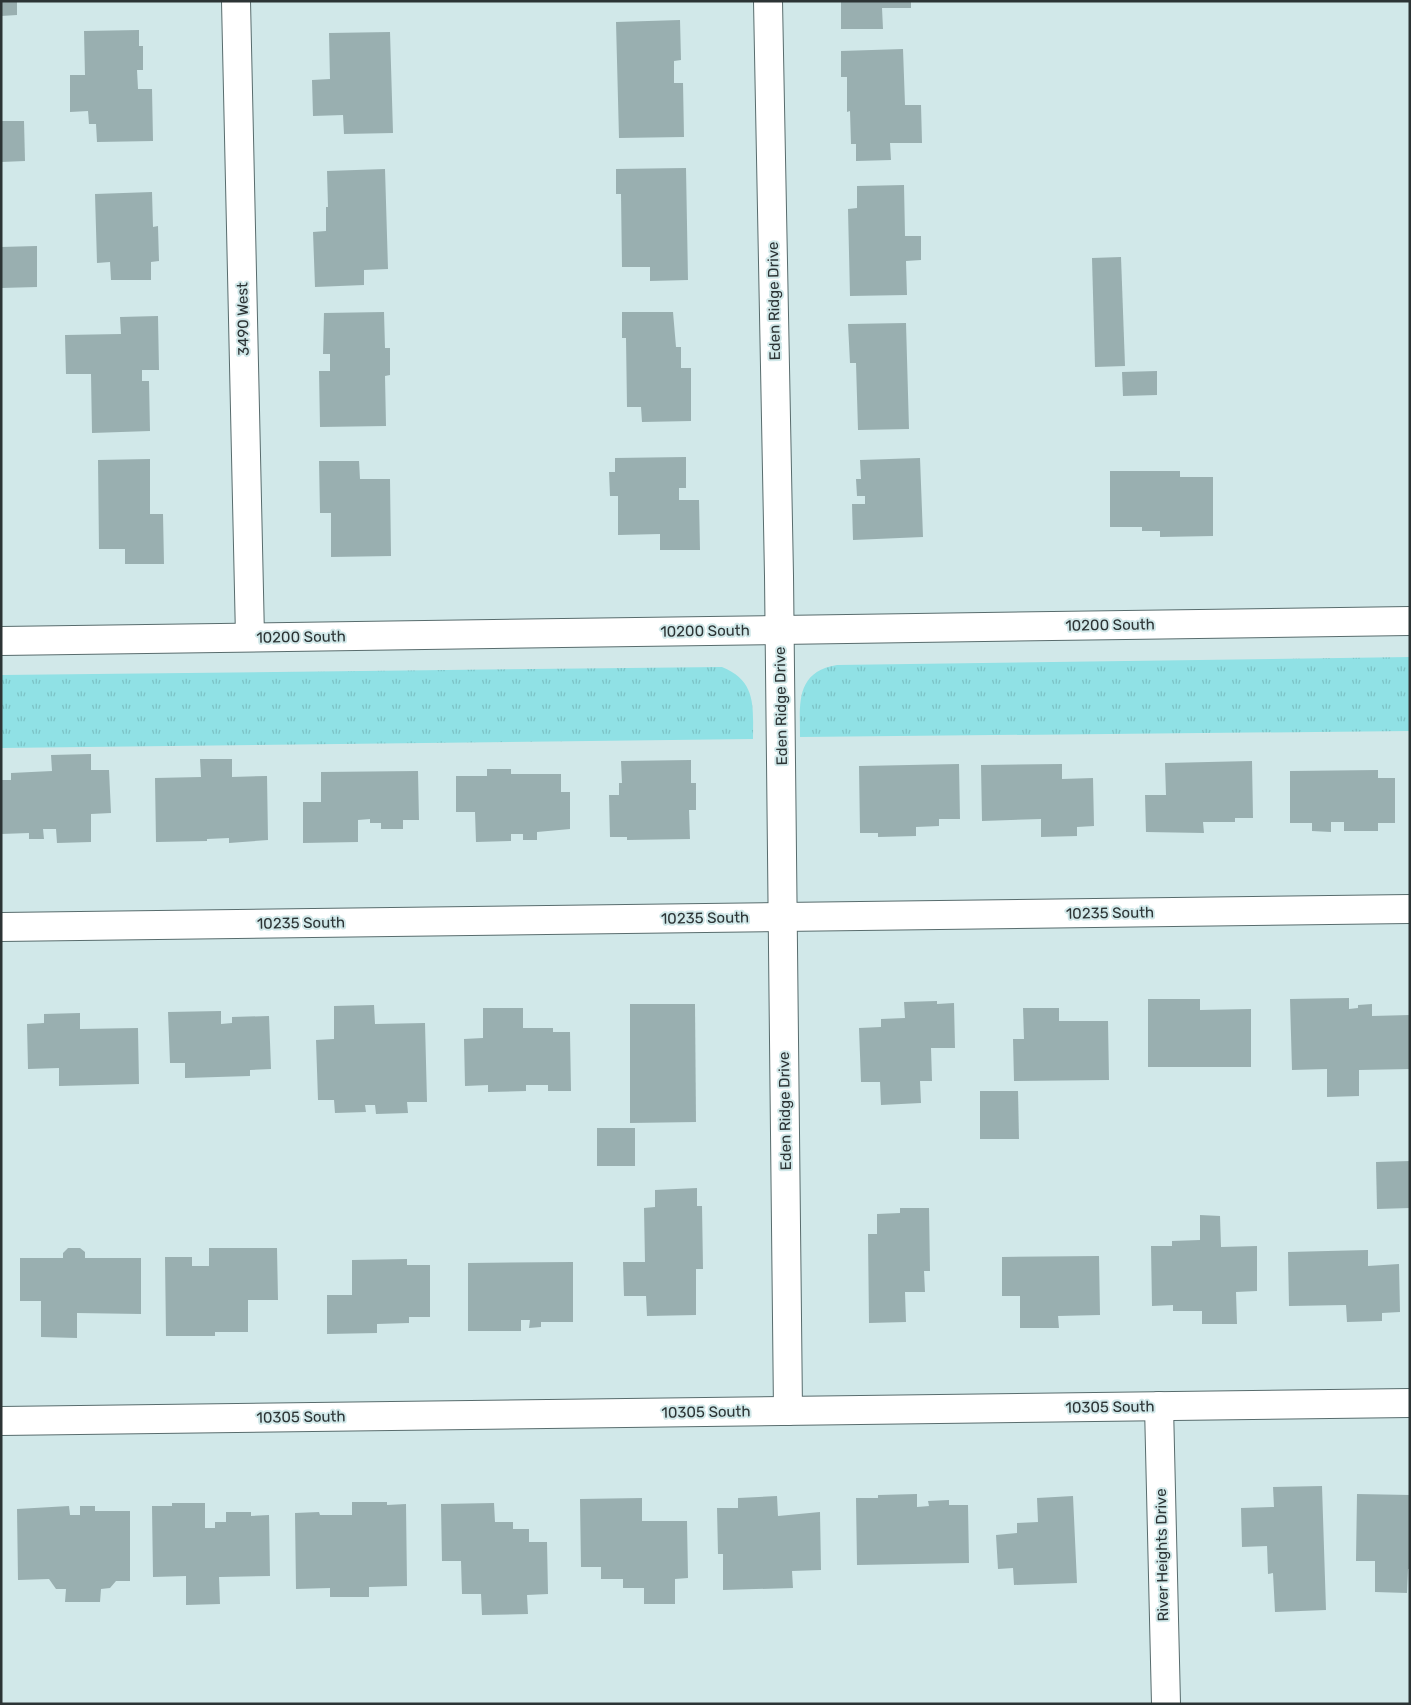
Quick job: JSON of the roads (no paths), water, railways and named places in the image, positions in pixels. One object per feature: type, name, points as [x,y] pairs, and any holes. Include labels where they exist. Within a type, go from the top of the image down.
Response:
[{"type":"street","name":"3490 West","points":[[236,1],[250,637]]},
{"type":"street","name":"Eden Ridge Drive","points":[[768,1],[780,630],[788,1411]]},
{"type":"street","name":"10200 South","points":[[1,641],[1410,621]]},
{"type":"street","name":"10235 South","points":[[1,927],[1410,909]]},
{"type":"street","name":"10305 South","points":[[1,1421],[1410,1403]]},
{"type":"street","name":"River Heights Drive","points":[[1160,1406],[1166,1704]]}]
